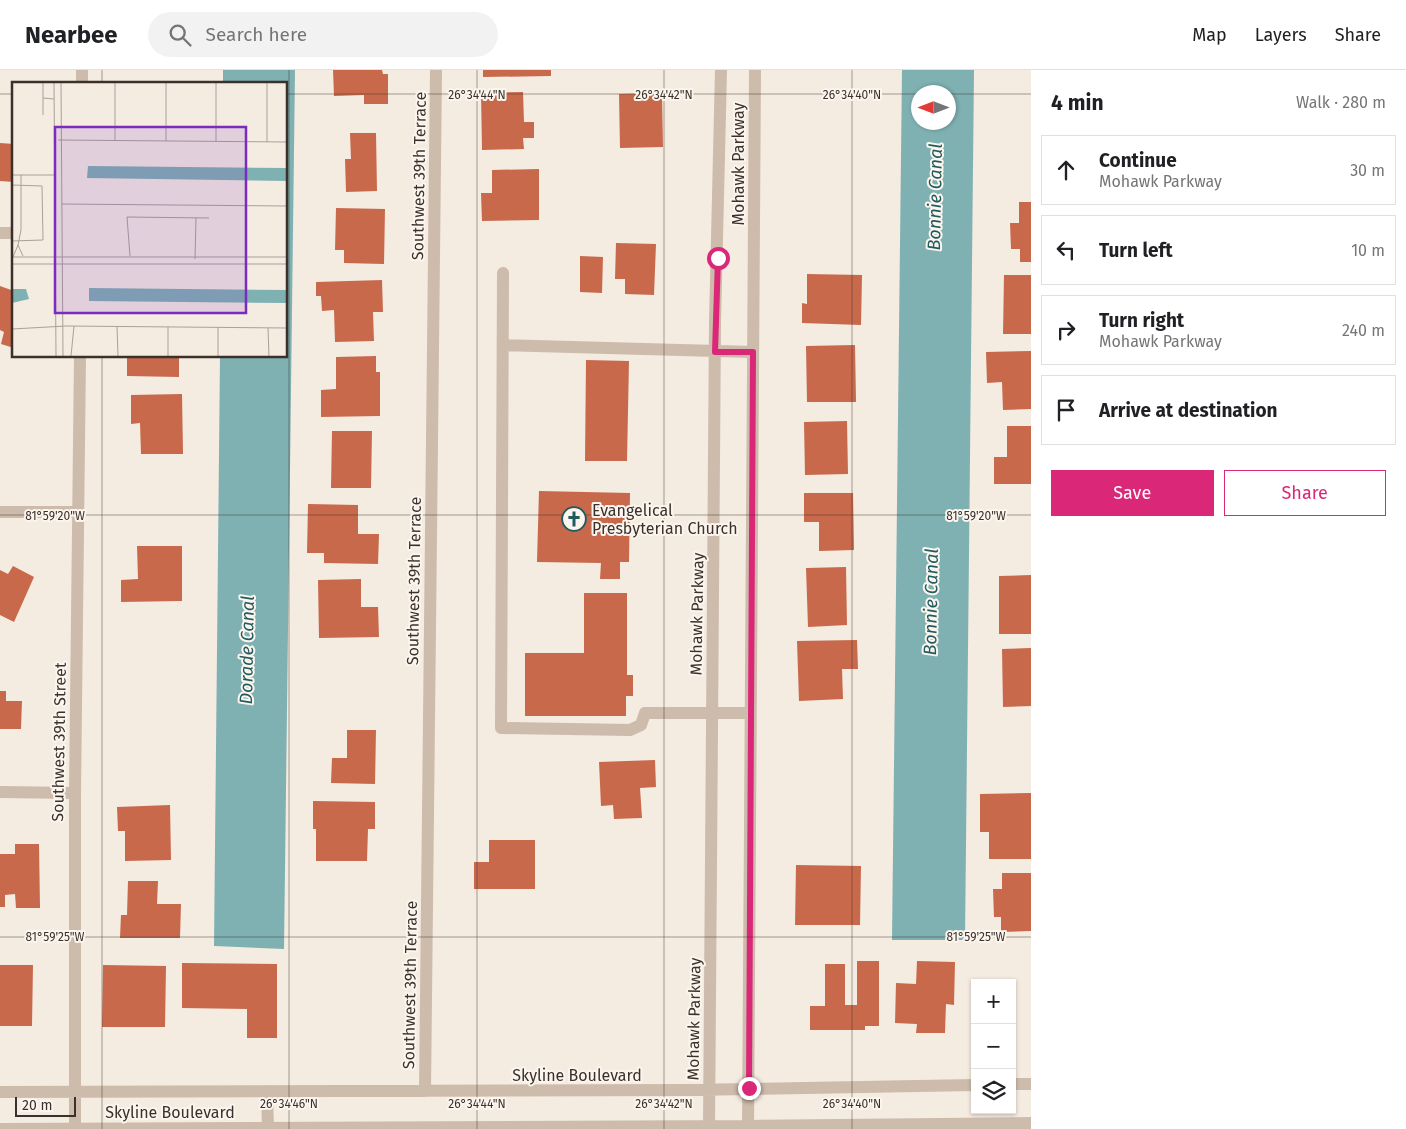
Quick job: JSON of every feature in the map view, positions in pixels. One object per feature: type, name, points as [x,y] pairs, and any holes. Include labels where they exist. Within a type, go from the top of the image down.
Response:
[{"type":"street","name":"Southwest 39th Terrace","points":[[425,1091],[436,70]]},
{"type":"street","name":"Mohawk Parkway","points":[[709,1128],[715,352],[721,70]]},
{"type":"street","name":"Mohawk Parkway","points":[[748,1128],[755,70]]},
{"type":"street","points":[[503,273],[501,728],[630,730],[641,725],[645,713],[750,713]]},
{"type":"street","points":[[503,345],[753,352]]},
{"type":"street","name":"Southwest 39th Street","points":[[75,1129],[75,793],[80,358]]},
{"type":"street","points":[[0,512],[78,512]]},
{"type":"street","points":[[0,792],[75,793]]},
{"type":"street","name":"Skyline Boulevard","points":[[0,1092],[709,1089],[971,1084]]},
{"type":"street","points":[[1016,1084],[1031,1084]]},
{"type":"street","points":[[267,1091],[268,1128]]},
{"type":"street","name":"Skyline Boulevard","points":[[0,1129],[748,1128],[1031,1123]]},
{"type":"water","name":"Dorade Canal","points":[[223,70],[295,70],[284,949],[214,946],[220,358],[288,358],[288,82],[223,82]]},
{"type":"water","name":"Bonnie Canal","points":[[902,70],[974,70],[965,940],[892,940]]},
{"type":"building","points":[[333,70],[382,70],[383,74],[388,74],[388,104],[364,104],[364,95],[334,96]]},
{"type":"building","points":[[483,70],[551,70],[551,76],[483,77]]},
{"type":"building","points":[[523,92],[524,122],[534,122],[534,138],[523,138],[524,149],[482,150],[481,93]]},
{"type":"building","points":[[662,93],[663,147],[620,148],[619,94]]},
{"type":"building","points":[[350,133],[376,133],[377,191],[346,192],[345,159],[351,159]]},
{"type":"building","points":[[0,143],[12,144],[12,182],[0,181]]},
{"type":"building","points":[[539,169],[539,220],[482,221],[481,193],[492,193],[492,170]]},
{"type":"building","points":[[1019,202],[1031,202],[1031,262],[1020,262],[1020,249],[1011,249],[1010,223],[1019,223]]},
{"type":"building","points":[[336,208],[385,209],[384,264],[344,263],[344,250],[335,250]]},
{"type":"building","points":[[616,243],[656,244],[654,295],[625,294],[625,279],[615,279]]},
{"type":"building","points":[[580,256],[603,257],[602,293],[580,292]]},
{"type":"building","points":[[807,274],[862,275],[861,325],[802,323],[802,303],[807,304]]},
{"type":"building","points":[[1004,275],[1031,275],[1031,334],[1003,334]]},
{"type":"building","points":[[382,280],[383,312],[373,312],[374,341],[335,342],[334,310],[322,311],[321,296],[316,296],[316,282]]},
{"type":"building","points":[[0,286],[12,290],[12,347],[1,344],[4,332],[0,330]]},
{"type":"building","points":[[855,345],[856,402],[807,402],[806,346]]},
{"type":"building","points":[[1031,351],[1031,409],[1003,410],[1002,382],[987,383],[986,352]]},
{"type":"building","points":[[376,356],[376,372],[380,372],[380,416],[321,417],[321,390],[336,389],[336,357]]},
{"type":"building","points":[[127,358],[179,358],[179,377],[127,376]]},
{"type":"building","points":[[586,360],[629,361],[627,461],[585,461]]},
{"type":"building","points":[[182,394],[183,454],[141,454],[140,423],[131,424],[131,395]]},
{"type":"building","points":[[847,421],[848,474],[805,475],[804,422]]},
{"type":"building","points":[[1007,426],[1031,426],[1031,484],[994,484],[994,457],[1007,457]]},
{"type":"building","points":[[332,431],[372,431],[371,488],[331,488]]},
{"type":"building","points":[[539,491],[630,493],[629,562],[620,562],[620,579],[600,579],[601,563],[537,562]]},
{"type":"building","points":[[804,493],[853,493],[854,550],[819,551],[819,522],[804,522]]},
{"type":"building","points":[[308,504],[358,505],[358,534],[379,534],[378,564],[324,563],[324,553],[307,553]]},
{"type":"building","points":[[137,546],[182,546],[182,601],[121,602],[121,580],[138,579]]},
{"type":"building","points":[[13,566],[34,577],[14,622],[0,615],[0,570],[8,574]]},
{"type":"building","points":[[846,567],[847,625],[808,627],[806,568]]},
{"type":"building","points":[[1031,575],[1031,634],[999,634],[999,576]]},
{"type":"building","points":[[361,579],[361,607],[378,607],[379,637],[319,638],[318,580]]},
{"type":"building","points":[[584,593],[627,593],[627,675],[633,675],[633,696],[626,696],[626,716],[525,716],[525,653],[584,653]]},
{"type":"building","points":[[857,640],[858,669],[842,669],[843,699],[799,701],[797,641]]},
{"type":"building","points":[[1031,648],[1031,706],[1003,707],[1002,649]]},
{"type":"building","points":[[0,691],[6,691],[6,701],[22,701],[21,729],[0,729]]},
{"type":"building","points":[[347,730],[376,730],[375,784],[331,783],[332,758],[347,758]]},
{"type":"building","points":[[655,760],[656,787],[640,788],[642,818],[614,819],[613,805],[601,806],[599,762]]},
{"type":"building","points":[[1031,793],[1031,859],[989,859],[989,832],[980,832],[980,794]]},
{"type":"building","points":[[313,801],[375,802],[375,829],[368,829],[367,861],[316,861],[316,829],[313,829]]},
{"type":"building","points":[[170,805],[171,860],[125,861],[125,831],[118,831],[117,807]]},
{"type":"building","points":[[489,840],[535,840],[535,889],[474,889],[474,862],[489,862]]},
{"type":"building","points":[[15,844],[39,844],[40,908],[16,908],[15,894],[5,895],[5,907],[0,907],[0,854],[15,854]]},
{"type":"building","points":[[796,865],[861,866],[860,925],[795,925]]},
{"type":"building","points":[[1002,873],[1031,873],[1031,931],[1001,932],[1001,917],[994,917],[993,889],[1002,889]]},
{"type":"building","points":[[128,881],[158,881],[157,904],[181,904],[180,938],[120,938],[121,915],[127,915]]},
{"type":"building","points":[[857,961],[879,961],[879,1026],[865,1026],[865,1030],[810,1030],[810,1006],[825,1006],[825,964],[845,964],[845,1005],[857,1005]]},
{"type":"building","points":[[917,961],[955,962],[954,1005],[946,1004],[945,1033],[916,1033],[917,1024],[895,1023],[896,983],[916,984]]},
{"type":"building","points":[[182,963],[277,964],[277,1038],[247,1038],[247,1009],[182,1008]]},
{"type":"building","points":[[0,965],[33,965],[32,1026],[0,1026]]},
{"type":"building","points":[[103,965],[166,966],[165,1027],[102,1027]]},
{"type":"place","name":"Evangelical Presbyterian Church","points":[[574,519]]},
{"type":"route","points":[[718,258],[715,352],[753,352],[749,1088]]}]
